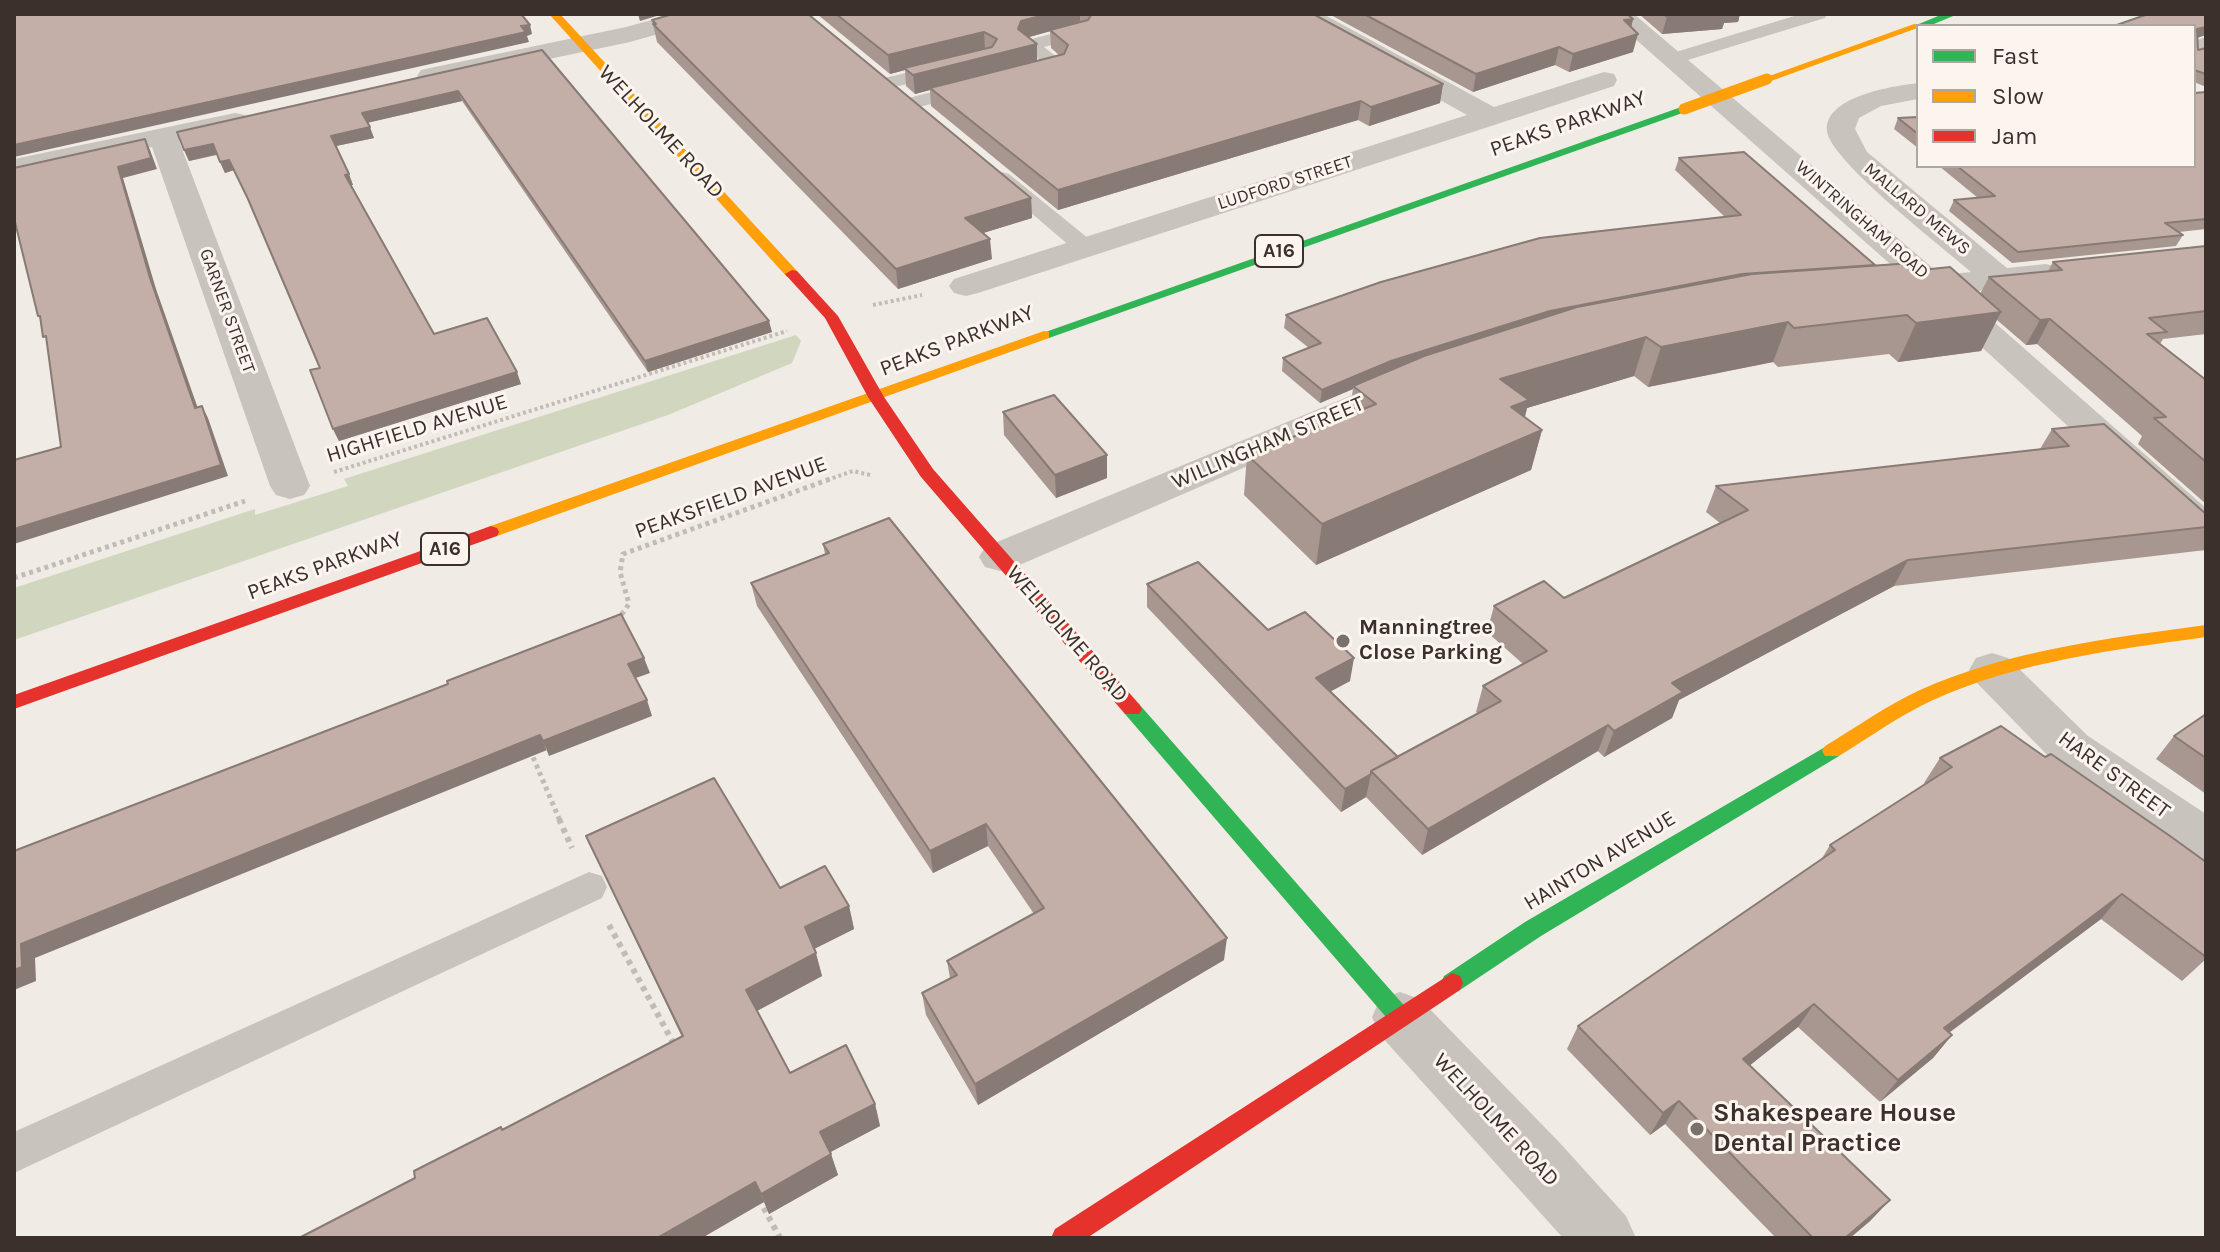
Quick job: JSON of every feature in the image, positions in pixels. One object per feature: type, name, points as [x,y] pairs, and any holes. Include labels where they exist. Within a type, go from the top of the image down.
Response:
[{"type":"main road","name":"WELHOLME ROAD","points":[[554,14],[831,316],[876,397],[927,473],[1400,1017]]},
{"type":"main road","name":"PEAKS PARKWAY","points":[[1924,24],[1953,14]]},
{"type":"main road","name":"PEAKS PARKWAY","points":[[14,702],[876,397],[1047,332],[1916,27]]},
{"type":"main road","name":"HAINTON AVENUE","points":[[1064,1238],[1533,929],[1925,696],[1992,670],[2056,653],[2206,631]]},
{"type":"street","points":[[409,81],[630,34],[702,14]]},
{"type":"street","points":[[1304,14],[1492,117]]},
{"type":"street","name":"WINTRINGHAM ROAD","points":[[1619,14],[1936,285],[2206,530]]},
{"type":"street","name":"LUDFORD STREET","points":[[966,286],[1604,80]]},
{"type":"street","name":"MALLARD MEWS","points":[[1916,91],[1895,94],[1853,108],[1844,118],[1841,129],[1857,158],[2000,279]]},
{"type":"street","points":[[14,168],[255,116]]},
{"type":"street","name":"GARNER STREET","points":[[163,137],[290,486]]},
{"type":"street","points":[[1874,290],[2079,270]]},
{"type":"street","name":"WILLINGHAM STREET","points":[[1000,557],[1430,376]]},
{"type":"street","name":"HARE STREET","points":[[1992,670],[2071,749],[2206,840]]},
{"type":"street","name":"WELHOLME ROAD","points":[[1400,1017],[1604,1238]]},
{"type":"lane","points":[[1672,59],[1819,14]]},
{"type":"lane","points":[[1014,77],[1058,65],[1030,45],[1081,31]]},
{"type":"lane","points":[[928,117],[881,78],[958,66]]},
{"type":"lane","points":[[912,103],[985,84]]},
{"type":"lane","points":[[989,167],[1086,248]]},
{"type":"lane","points":[[14,1153],[589,887]]},
{"type":"path","name":"HIGHFIELD AVENUE","points":[[14,578],[290,486],[831,316],[966,286]]},
{"type":"path","name":"PEAKSFIELD AVENUE","points":[[613,624],[626,613],[629,604],[630,595],[618,571],[618,562],[623,554],[853,471]]},
{"type":"path","points":[[526,742],[589,887],[681,1056]]},
{"type":"path","points":[[757,1196],[780,1238]]},
{"type":"green space","points":[[796,335],[801,341],[792,363],[668,415],[14,640],[14,588],[255,509],[255,515],[348,486],[344,479]]},
{"type":"building","points":[[14,14],[521,14],[530,25],[521,26],[526,32],[14,145]]},
{"type":"building","points":[[673,14],[808,14],[1031,198],[965,218],[990,239],[896,269],[653,24],[656,24],[652,20]]},
{"type":"building","points":[[836,14],[1048,14],[1021,21],[1018,29],[1037,44],[913,75],[904,68],[992,47],[997,39],[984,32],[888,55]]},
{"type":"building","points":[[1092,14],[1313,14],[1443,84],[1371,107],[1361,101],[1058,190],[930,88],[1064,54],[1068,45],[1050,30],[1088,20]]},
{"type":"building","points":[[1364,14],[1627,14],[1633,19],[1624,20],[1638,34],[1573,54],[1559,47],[1476,74]]},
{"type":"building","points":[[1664,14],[1696,14],[1667,17]]},
{"type":"building","points":[[2148,14],[2206,14],[2206,27],[2197,29],[2198,50],[2206,48],[2206,74],[2196,71],[2196,24],[2120,24]]},
{"type":"building","points":[[542,50],[769,321],[645,361],[458,91],[362,113],[370,127],[331,136],[349,174],[345,175],[434,334],[487,318],[517,372],[333,429],[310,370],[320,368],[229,160],[220,162],[213,144],[184,150],[177,132]]},
{"type":"building","points":[[2206,92],[2206,219],[2165,223],[2183,235],[2018,252],[1954,200],[1995,196],[1960,168],[2196,168],[2196,93]]},
{"type":"building","points":[[1916,117],[1916,132],[1898,118]]},
{"type":"building","points":[[145,139],[151,158],[118,167],[150,278],[195,408],[202,406],[221,465],[14,529],[14,460],[61,447],[46,336],[43,337],[14,218],[14,168]]},
{"type":"building","points":[[1744,152],[1875,265],[1742,274],[1550,311],[1391,361],[1322,390],[1283,358],[1321,343],[1286,315],[1381,282],[1540,238],[1741,215],[1679,158]]},
{"type":"building","points":[[2206,246],[2206,311],[2149,318],[2167,332],[2147,334],[2206,380],[2206,462],[2154,418],[2166,417],[2050,319],[2040,320],[1989,277],[2062,270],[2053,262]]},
{"type":"building","points":[[1913,263],[1922,270],[1950,267],[2001,312],[1916,323],[1907,315],[1794,328],[1788,322],[1661,347],[1646,337],[1500,379],[1529,400],[1511,407],[1542,430],[1322,524],[1247,455],[1376,404],[1353,386],[1424,356],[1577,307],[1752,274]]},
{"type":"building","points":[[1054,395],[1107,455],[1055,475],[1003,412]]},
{"type":"building","points":[[2104,424],[2206,514],[2206,527],[1908,560],[1672,683],[1683,692],[1614,731],[1608,725],[1428,829],[1371,771],[1501,701],[1483,686],[1547,651],[1494,606],[1544,581],[1564,598],[1748,510],[1716,486],[2069,446],[2052,429]]},
{"type":"building","points":[[889,518],[1227,938],[975,1084],[922,993],[957,975],[947,961],[1044,908],[986,824],[930,851],[751,583],[829,553],[823,544]]},
{"type":"building","points":[[1198,562],[1268,630],[1305,612],[1354,658],[1316,678],[1398,757],[1345,789],[1147,584]]},
{"type":"building","points":[[621,614],[644,658],[628,664],[647,700],[543,741],[540,735],[21,944],[22,967],[14,970],[14,851]]},
{"type":"building","points":[[2206,714],[2206,758],[2174,736]]},
{"type":"building","points":[[2001,726],[2045,757],[2051,754],[2206,862],[2206,957],[2122,894],[1944,1028],[1952,1035],[1898,1080],[1814,1004],[1743,1059],[1890,1200],[1845,1238],[1813,1238],[1679,1101],[1663,1113],[1578,1026],[1835,850],[1830,845],[1952,767],[1940,758]]},
{"type":"building","points":[[714,778],[780,888],[825,866],[849,906],[805,927],[816,953],[746,990],[790,1073],[846,1045],[875,1104],[820,1132],[831,1154],[761,1194],[755,1182],[657,1238],[299,1238],[415,1178],[414,1171],[501,1127],[502,1130],[683,1036],[586,836]]},
{"type":"traffic: fast","points":[[1925,24],[1953,14]]},
{"type":"traffic: fast","points":[[1044,335],[1684,109]]},
{"type":"traffic: fast","points":[[1132,709],[1400,1017]]},
{"type":"traffic: fast","points":[[1452,983],[1533,929],[1832,751]]},
{"type":"traffic: slow","points":[[554,14],[792,274]]},
{"type":"traffic: slow","points":[[1767,79],[1916,27]]},
{"type":"traffic: slow","points":[[1684,109],[1767,79]]},
{"type":"traffic: slow","points":[[491,532],[1044,335]]},
{"type":"traffic: slow","points":[[1832,751],[1915,701],[1994,670],[2064,653],[2206,631]]},
{"type":"traffic: jam","points":[[792,274],[831,316],[876,397],[927,473],[1132,709]]},
{"type":"traffic: jam","points":[[14,702],[491,532]]},
{"type":"traffic: jam","points":[[1064,1238],[1452,983]]},
{"type":"place","name":"Manningtree Close Parking","points":[[1343,641]]},
{"type":"place","name":"Shakespeare House Dental Practice","points":[[1697,1129]]}]
